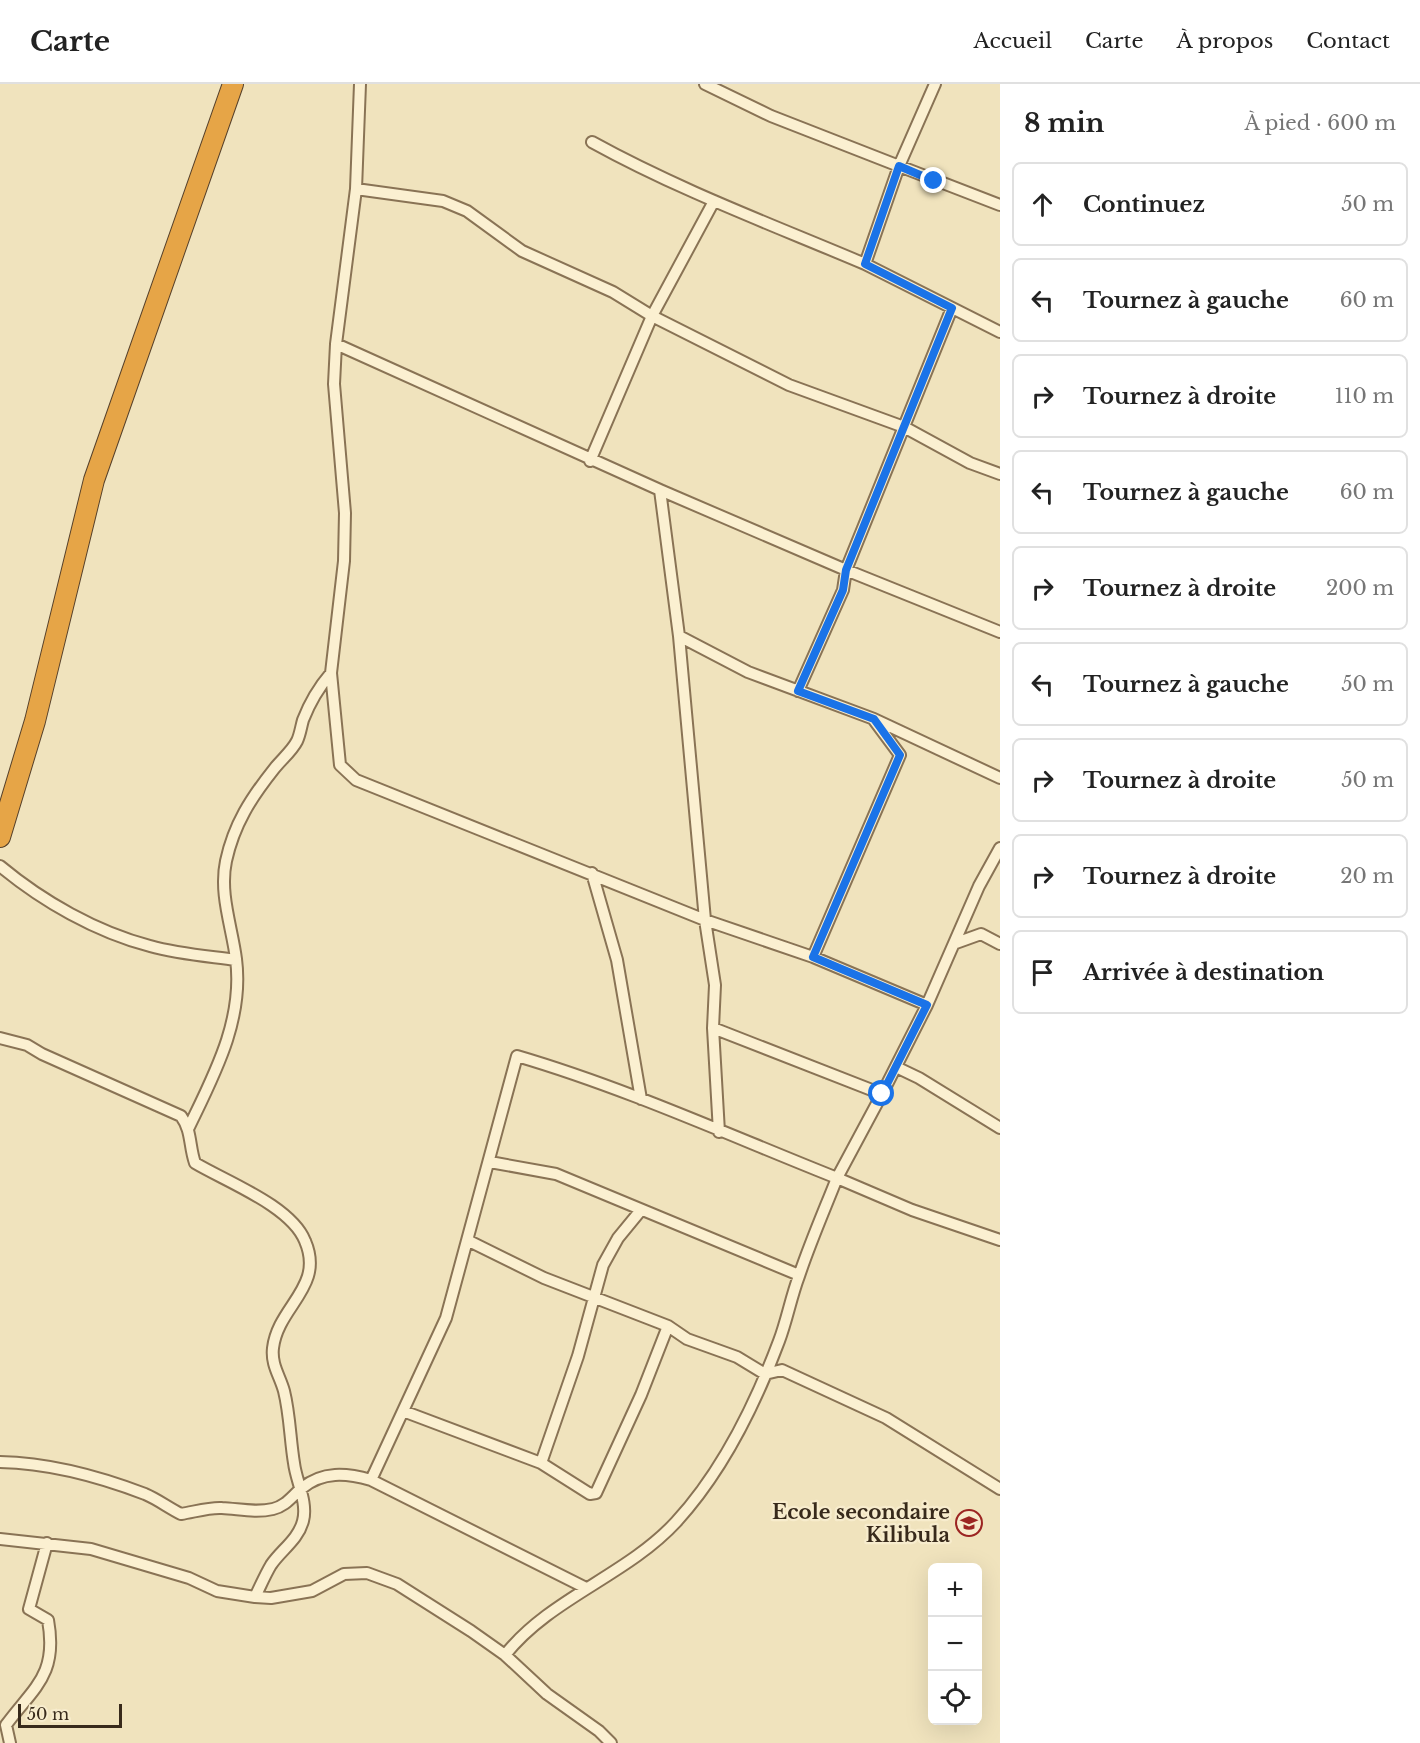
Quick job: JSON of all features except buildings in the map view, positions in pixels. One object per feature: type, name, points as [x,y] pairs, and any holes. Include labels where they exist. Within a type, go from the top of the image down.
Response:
[{"type":"highway","points":[[0,837],[35,721],[94,480],[233,84]]},
{"type":"street","points":[[360,84],[356,189],[333,384],[345,513],[343,570],[331,673],[340,765],[356,780],[705,920],[813,957],[927,1005]]},
{"type":"street","points":[[705,84],[771,116],[1000,205]]},
{"type":"street","points":[[865,264],[899,166],[935,84]]},
{"type":"street","points":[[592,142],[634,165],[714,201],[865,264],[1000,332]]},
{"type":"street","points":[[356,189],[443,201],[467,211],[522,250],[613,292],[652,316],[789,385],[904,427],[941,445],[970,463],[1000,474]]},
{"type":"street","points":[[590,461],[652,316],[714,201]]},
{"type":"street","points":[[798,691],[843,590],[846,570],[952,308]]},
{"type":"street","points":[[336,344],[590,461],[846,570],[1000,632]]},
{"type":"street","points":[[660,490],[680,636],[705,920],[715,985],[713,1028],[719,1132]]},
{"type":"street","points":[[680,636],[748,672],[874,719],[1000,778]]},
{"type":"street","points":[[255,1597],[272,1564],[295,1539],[303,1521],[300,1489],[294,1463],[291,1423],[283,1388],[275,1373],[272,1350],[277,1328],[310,1274],[311,1259],[305,1239],[289,1218],[195,1163],[191,1152],[189,1127],[231,1031],[237,992],[236,960],[228,922],[225,886],[226,860],[234,828],[272,771],[298,740],[318,688],[331,673]]},
{"type":"street","points":[[813,957],[900,755],[874,719]]},
{"type":"street","points":[[505,1655],[520,1636],[541,1618],[563,1606],[652,1544],[677,1522],[729,1452],[779,1340],[799,1275],[837,1178],[927,1005],[956,943],[979,885],[1000,848]]},
{"type":"street","points":[[0,867],[80,918],[128,939],[166,950],[236,960]]},
{"type":"street","points":[[592,873],[617,960],[641,1099]]},
{"type":"street","points":[[956,943],[981,934],[1000,944]]},
{"type":"street","points":[[713,1028],[882,1094]]},
{"type":"street","points":[[0,1038],[27,1045],[137,1098],[172,1110],[181,1116],[189,1127]]},
{"type":"street","points":[[371,1480],[446,1318],[517,1056],[562,1069],[641,1099],[912,1210],[1000,1240]]},
{"type":"street","points":[[896,1067],[919,1078],[1000,1128]]},
{"type":"street","points":[[490,1162],[556,1174],[799,1275]]},
{"type":"street","points":[[541,1463],[578,1356],[603,1265],[618,1238],[641,1209]]},
{"type":"street","points":[[469,1240],[544,1278],[668,1326],[687,1339],[737,1357],[765,1374],[782,1370],[886,1418],[1000,1489]]},
{"type":"street","points":[[403,1412],[541,1463],[590,1494],[596,1493],[641,1395],[668,1326]]},
{"type":"street","points":[[0,1462],[34,1464],[81,1473],[148,1495],[182,1514],[220,1507],[255,1512],[274,1509],[290,1501],[300,1489],[327,1475],[342,1474],[371,1480],[586,1588]]},
{"type":"street","points":[[0,1539],[47,1543],[102,1552],[189,1578],[218,1591],[255,1597],[271,1598],[312,1591],[344,1574],[367,1572],[398,1584],[505,1655],[546,1694],[599,1731],[610,1743]]},
{"type":"street","points":[[10,1743],[6,1725],[40,1684],[49,1658],[48,1620],[29,1609],[47,1543]]},
{"type":"place","name":"Ecole secondaire Kilibula","points":[[969,1523]]},
{"type":"route","points":[[882,1094],[927,1005],[813,957],[900,755],[874,719],[798,691],[843,590],[846,570],[952,308],[865,264],[899,166],[934,181]]}]
